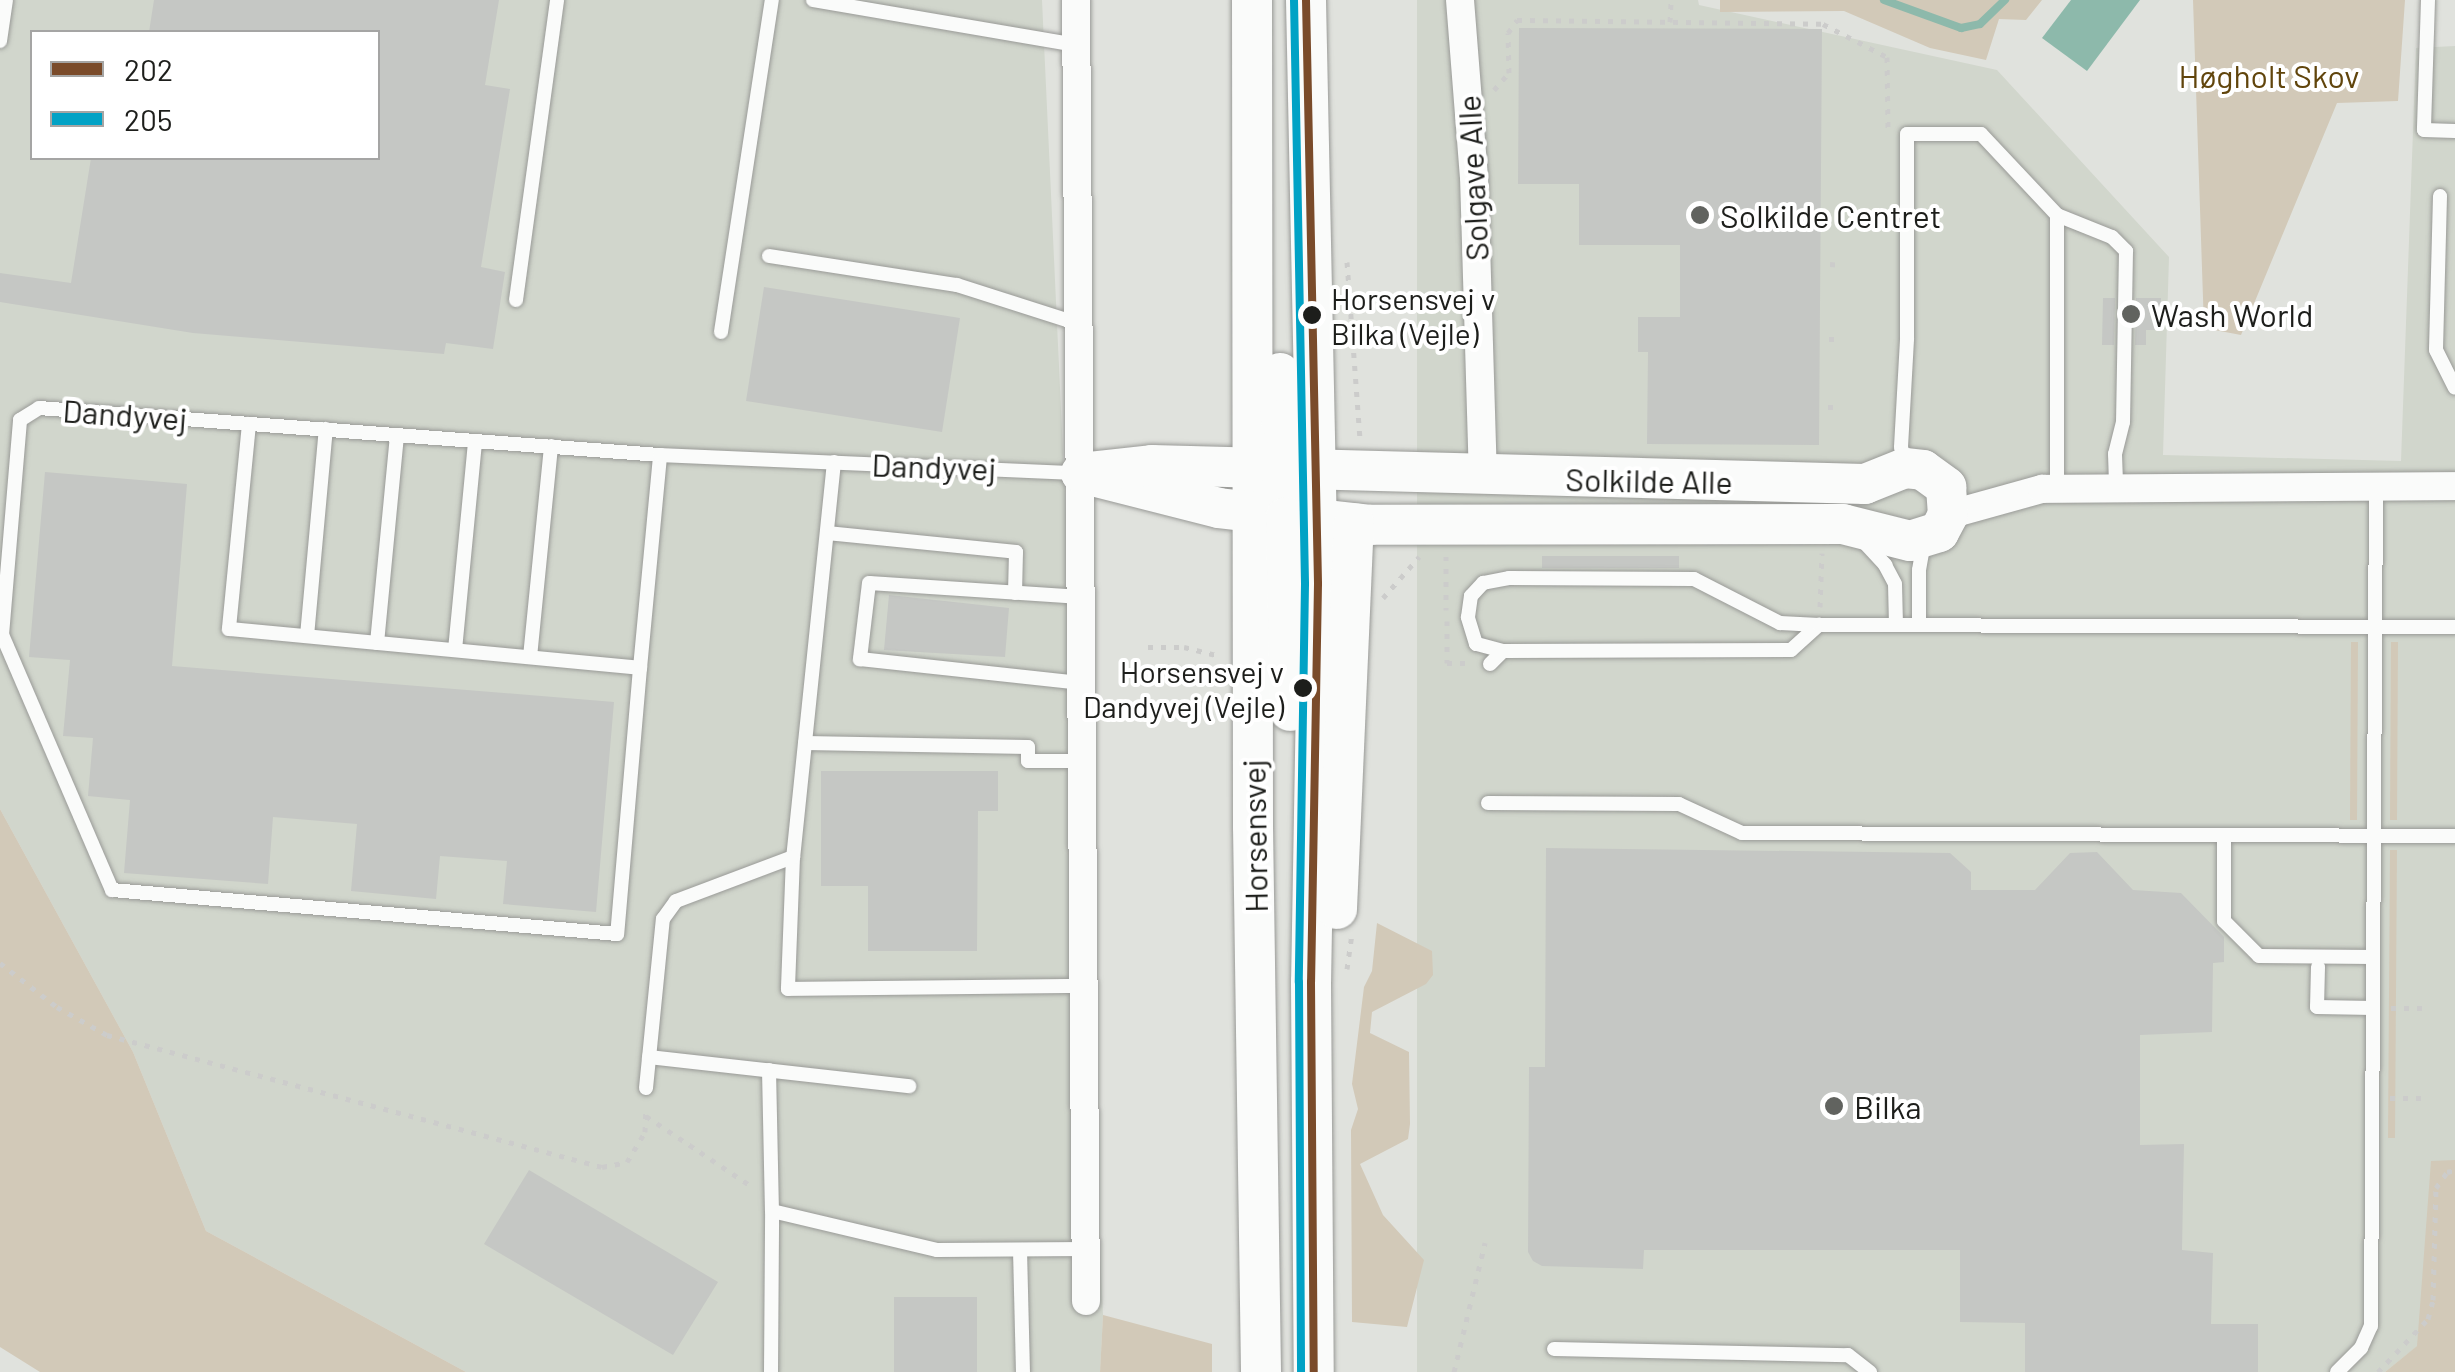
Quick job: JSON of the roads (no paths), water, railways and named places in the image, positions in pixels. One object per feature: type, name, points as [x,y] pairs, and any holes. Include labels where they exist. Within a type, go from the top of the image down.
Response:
[{"type":"main road","name":"Horsensvej","points":[[1252,0],[1254,183],[1289,469],[1303,519],[1312,911],[1314,1372]]},
{"type":"main road","points":[[1285,0],[1307,86]]},
{"type":"main road","name":"Horsensvej","points":[[1261,1372],[1253,826],[1303,519],[1289,469],[1307,86],[1306,0]]},
{"type":"main road","name":"Dandyvej","points":[[1081,473],[1152,465],[1289,469]]},
{"type":"main road","points":[[1905,468],[1923,470],[1939,514]]},
{"type":"main road","name":"Solkilde Alle","points":[[1289,469],[1865,484],[1905,468]]},
{"type":"main road","name":"Dandyvej","points":[[1081,473],[1200,504],[1303,519]]},
{"type":"main road","name":"Solkilde Alle","points":[[1303,519],[1437,534],[1833,534],[1863,526],[1892,539],[1939,514]]},
{"type":"main road","points":[[1303,519],[1336,916],[1311,982]]},
{"type":"main road","points":[[1260,1292],[1281,1342],[1281,1372]]},
{"type":"street","points":[[1076,0],[1086,1301]]},
{"type":"street","name":"Solgave Alle","points":[[1460,0],[1474,176],[1483,477]]},
{"type":"street","name":"Solkilde Alle","points":[[1939,514],[2049,489],[2455,486]]},
{"type":"lane","points":[[0,42],[6,0]]},
{"type":"lane","points":[[516,300],[558,0]]},
{"type":"lane","points":[[721,332],[772,0]]},
{"type":"lane","points":[[813,0],[1076,45]]},
{"type":"lane","points":[[2428,0],[2424,130],[2455,130]]},
{"type":"lane","points":[[1905,468],[1901,447],[1907,338],[1907,134],[1981,134],[2057,215],[2112,237],[2126,251],[2123,422],[2114,454],[2116,488]]},
{"type":"lane","points":[[2440,196],[2436,350],[2455,388]]},
{"type":"lane","points":[[2049,489],[2057,215]]},
{"type":"lane","points":[[769,256],[956,285],[1079,324]]},
{"type":"lane","name":"Dandyvej","points":[[640,668],[617,934],[112,890],[2,636],[20,420],[39,408],[660,454],[1081,473]]},
{"type":"lane","points":[[249,424],[229,629],[640,668],[660,454]]},
{"type":"lane","points":[[306,636],[326,429]]},
{"type":"lane","points":[[377,643],[397,435]]},
{"type":"lane","points":[[455,650],[476,441]]},
{"type":"lane","points":[[530,658],[551,446]]},
{"type":"lane","points":[[834,462],[792,857],[788,989],[1084,986]]},
{"type":"lane","points":[[2337,1372],[2370,1337],[2376,484]]},
{"type":"lane","points":[[1919,625],[1919,570],[1939,514]]},
{"type":"lane","points":[[827,533],[1016,552],[1014,594]]},
{"type":"lane","points":[[1833,534],[1890,575],[1896,625]]},
{"type":"lane","points":[[1819,625],[1791,650],[1503,651],[1476,644],[1468,618],[1471,596],[1483,582],[1508,578],[1694,579],[1780,624],[2455,627]]},
{"type":"lane","points":[[1082,597],[869,582],[860,659],[1082,682]]},
{"type":"lane","points":[[1490,664],[1503,651]]},
{"type":"lane","points":[[804,743],[1028,747],[1028,760],[1083,761]]},
{"type":"lane","points":[[1488,803],[1679,804],[1742,833],[2455,836]]},
{"type":"lane","points":[[2224,835],[2224,921],[2258,956],[2373,957]]},
{"type":"lane","points":[[646,1088],[663,919],[676,901],[792,857]]},
{"type":"lane","points":[[2318,967],[2317,1007],[2372,1008]]},
{"type":"lane","points":[[649,1057],[909,1086]]},
{"type":"lane","points":[[768,1070],[771,1372]]},
{"type":"lane","points":[[772,1211],[937,1250],[1086,1249]]},
{"type":"lane","points":[[1020,1250],[1023,1372]]},
{"type":"lane","points":[[1554,1349],[1848,1356],[1870,1372]]},
{"type":"waterway","points":[[1884,0],[1961,28],[1980,24],[2005,0]]},
{"type":"place","name":"Solkilde Centret","points":[[1700,215]]},
{"type":"place","name":"Wash World","points":[[2131,314]]},
{"type":"place","name":"Horsensvej v Bilka (Vejle)","points":[[1312,315]]},
{"type":"place","name":"Horsensvej v Dandyvej (Vejle)","points":[[1303,688]]},
{"type":"place","name":"Bilka","points":[[1834,1106]]},
{"type":"park label","name":"Høgholt Skov","points":[[2269,75]]}]
